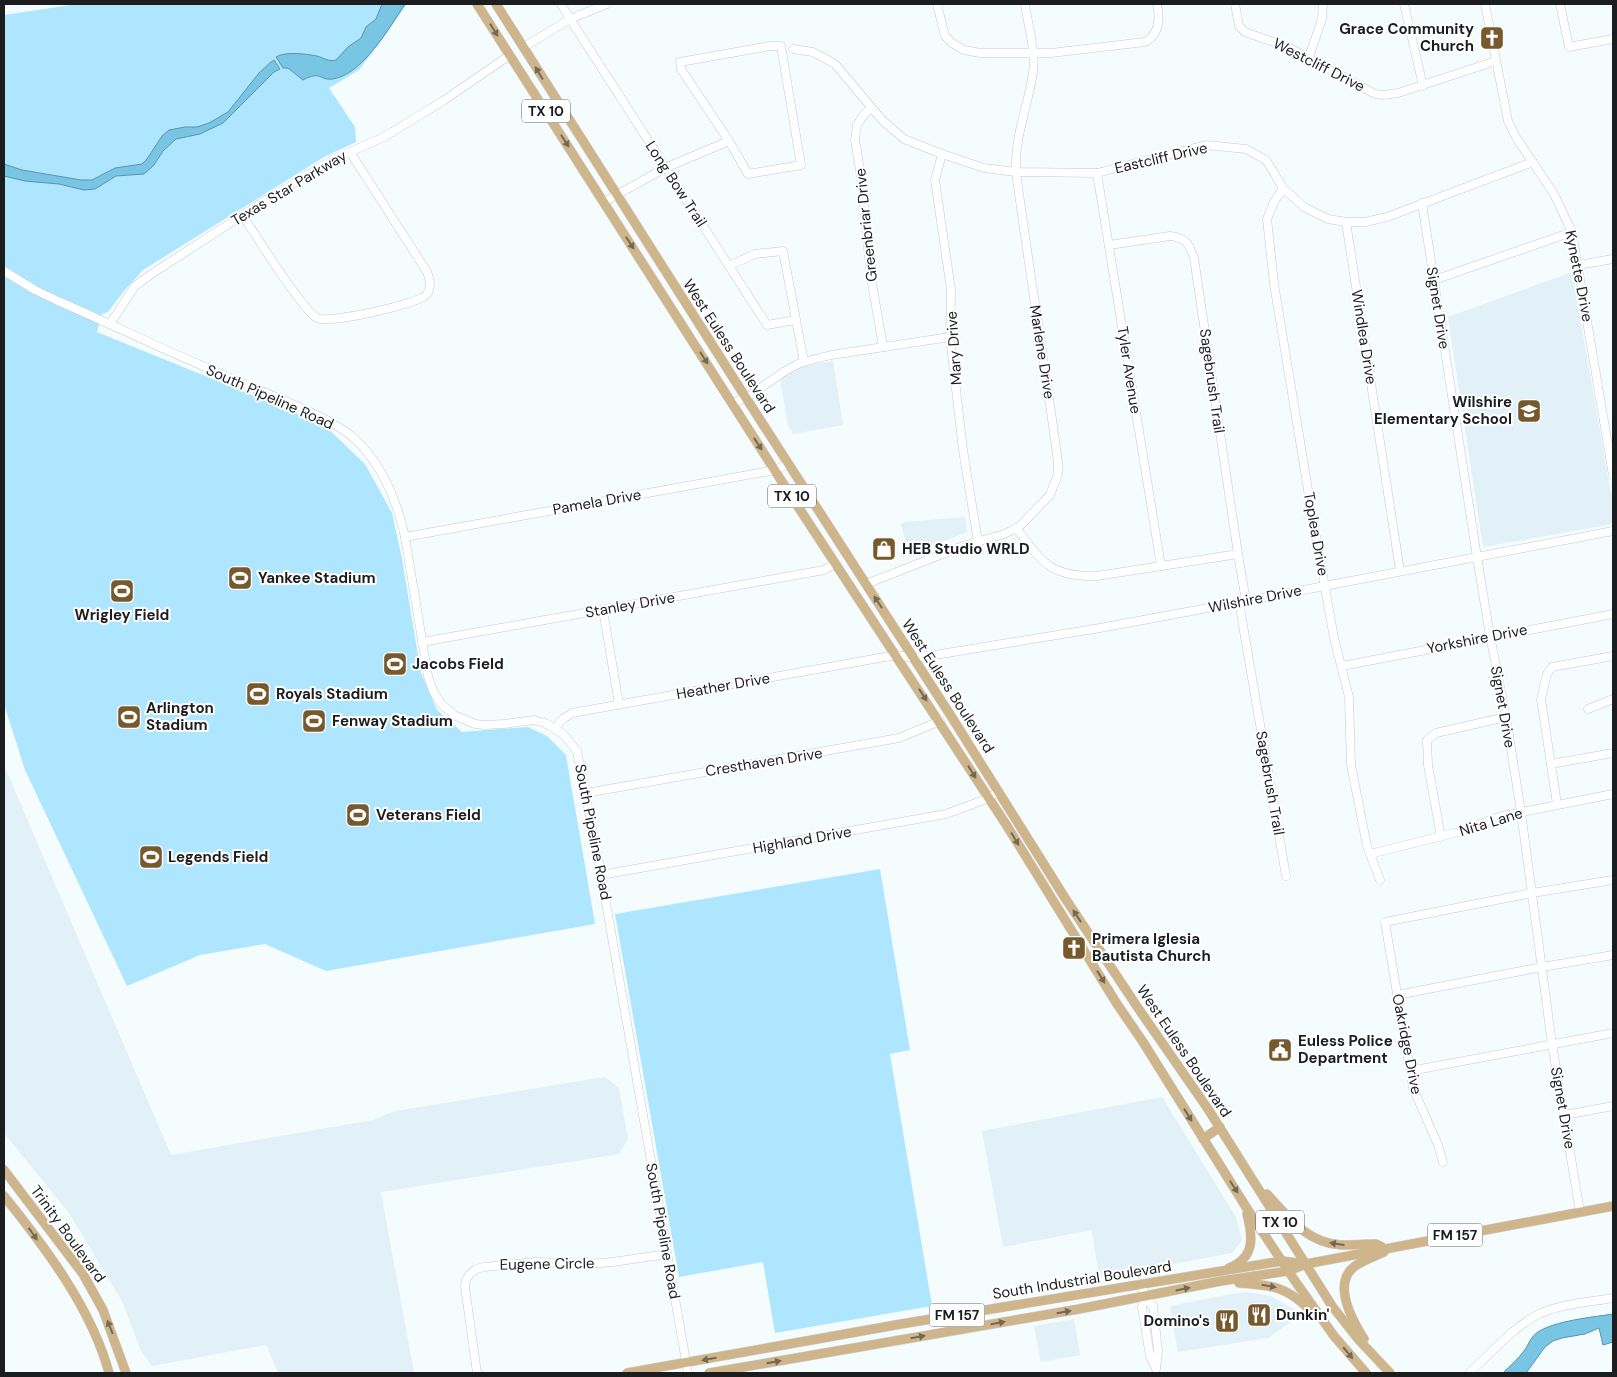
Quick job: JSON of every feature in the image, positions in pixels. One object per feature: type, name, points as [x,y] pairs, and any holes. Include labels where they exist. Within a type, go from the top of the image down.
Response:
[{"type":"main road","name":"West Euless Boulevard","points":[[477,4],[775,470],[940,721],[1246,1207],[1334,1336],[1366,1373]]},
{"type":"main road","name":"West Euless Boulevard","points":[[496,4],[788,464],[999,791],[1065,898],[1220,1128],[1332,1306],[1390,1373]]},
{"type":"main road","points":[[510,55],[524,47]]},
{"type":"main road","points":[[1151,1055],[1159,1051],[1172,1058]]},
{"type":"main road","points":[[1203,1139],[1220,1128]]},
{"type":"main road","name":"Trinity Boulevard","points":[[4,1170],[83,1274],[103,1310],[126,1373]]},
{"type":"main road","points":[[1254,1180],[1300,1229],[1309,1235],[1332,1244],[1376,1244],[1384,1248]]},
{"type":"main road","points":[[4,1197],[18,1188]]},
{"type":"main road","name":"Trinity Boulevard","points":[[4,1197],[26,1223],[67,1283],[98,1341],[109,1373]]},
{"type":"main road","name":"South Industrial Boulevard","points":[[709,1373],[1288,1271],[1306,1264],[1384,1248],[1613,1206]]},
{"type":"main road","points":[[1214,1273],[1236,1264],[1246,1256],[1252,1238],[1246,1207]]},
{"type":"main road","points":[[1374,1356],[1349,1312],[1344,1289],[1346,1278],[1354,1267],[1397,1246]]},
{"type":"main road","name":"South Industrial Boulevard","points":[[686,1363],[895,1325],[1282,1261],[1306,1264]]},
{"type":"main road","points":[[1221,1282],[1276,1287],[1292,1294],[1334,1336]]},
{"type":"main road","points":[[1013,1306],[1016,1320]]},
{"type":"main road","name":"FM 157","points":[[627,1373],[686,1363]]},
{"type":"street","name":"Long Bow Trail","points":[[562,4],[767,325],[795,320]]},
{"type":"street","points":[[524,47],[570,19],[607,4]]},
{"type":"street","points":[[937,4],[945,36],[964,50],[980,53],[1051,53],[1145,42],[1154,35],[1160,18],[1157,4]]},
{"type":"street","name":"Marlene Drive","points":[[866,584],[963,546],[1004,534],[1016,528],[1029,518],[1050,495],[1058,474],[1047,380],[1016,172],[1020,130],[1033,71],[1033,53],[1025,4]]},
{"type":"street","name":"Westcliff Drive","points":[[1235,4],[1239,26],[1245,32],[1288,47],[1375,94],[1398,93],[1496,61]]},
{"type":"street","points":[[1309,58],[1322,19],[1324,4]]},
{"type":"street","points":[[1404,4],[1423,86]]},
{"type":"street","name":"Kynette Drive","points":[[1485,4],[1508,121],[1554,194],[1572,232],[1613,475]]},
{"type":"street","points":[[1560,4],[1568,48],[1613,39]]},
{"type":"street","points":[[770,46],[781,46],[801,164],[748,174],[729,141],[686,77],[680,62],[770,46]]},
{"type":"street","name":"Eastcliff Drive","points":[[792,49],[813,52],[836,64],[871,108],[904,139],[984,168],[1016,172],[1097,173],[1206,145],[1246,149],[1266,160],[1283,188],[1304,207],[1328,219],[1346,222],[1365,222],[1387,217],[1533,162]]},
{"type":"street","name":"Texas Star Parkway","points":[[110,324],[136,286],[242,215],[332,160],[384,137],[444,101],[510,55]]},
{"type":"street","name":"Greenbriar Drive","points":[[871,108],[857,125],[855,140],[861,176],[871,277],[883,347]]},
{"type":"street","points":[[604,202],[665,168],[729,141]]},
{"type":"street","points":[[242,215],[293,292],[311,314],[318,318],[333,320],[344,318],[407,304],[423,298],[430,288],[430,278],[427,272],[350,152]]},
{"type":"street","name":"Mary Drive","points":[[942,154],[935,180],[951,290],[950,337],[963,450],[978,542]]},
{"type":"street","name":"Tyler Avenue","points":[[1097,173],[1160,566]]},
{"type":"street","name":"Toplea Drive","points":[[1283,188],[1274,202],[1267,219],[1274,284],[1334,638],[1349,696],[1352,765],[1370,854],[1380,880]]},
{"type":"street","name":"Signet Drive","points":[[1422,203],[1477,557],[1521,812],[1552,1044],[1580,1212]]},
{"type":"street","name":"Windlea Drive","points":[[1346,222],[1400,571]]},
{"type":"street","points":[[1434,280],[1572,232]]},
{"type":"street","name":"Sagebrush Trail","points":[[1109,246],[1170,236],[1185,240],[1190,246],[1194,258],[1238,554],[1243,602],[1286,876]]},
{"type":"street","points":[[729,266],[755,254],[783,251],[804,362]]},
{"type":"street","points":[[1578,265],[1613,259]]},
{"type":"street","name":"South Pipeline Road","points":[[4,271],[35,290],[302,409],[338,427],[356,440],[371,458],[387,483],[397,508],[405,537],[428,676],[433,692],[442,705],[456,716],[475,724],[500,724],[534,720],[555,728],[577,751],[601,875],[688,1373]]},
{"type":"street","points":[[732,403],[746,398],[785,371],[804,362],[831,355],[950,337]]},
{"type":"street","name":"Pamela Drive","points":[[405,537],[775,470],[788,464]]},
{"type":"street","points":[[1016,528],[1040,560],[1048,567],[1068,575],[1098,576],[1238,554]]},
{"type":"street","name":"Wilshire Drive","points":[[896,655],[914,658],[1100,628],[1613,531]]},
{"type":"street","name":"Stanley Drive","points":[[422,642],[824,570],[836,563]]},
{"type":"street","points":[[603,610],[619,704]]},
{"type":"street","name":"Yorkshire Drive","points":[[1342,666],[1490,636],[1613,614]]},
{"type":"street","name":"Heather Drive","points":[[555,728],[572,713],[896,655]]},
{"type":"street","points":[[1557,804],[1541,700],[1547,674],[1552,667],[1613,656]]},
{"type":"street","points":[[1588,709],[1613,699]]},
{"type":"street","points":[[1441,837],[1428,765],[1426,740],[1436,733],[1506,718]]},
{"type":"street","name":"Cresthaven Drive","points":[[586,793],[899,738],[940,721]]},
{"type":"street","points":[[1552,764],[1613,753]]},
{"type":"street","name":"Highland Drive","points":[[601,875],[946,814],[989,798],[999,791]]},
{"type":"street","name":"Nita Lane","points":[[1370,854],[1441,837],[1466,830],[1490,820],[1521,812],[1613,794]]},
{"type":"street","points":[[1532,893],[1613,880]]},
{"type":"street","name":"Oakridge Drive","points":[[1443,1162],[1438,1145],[1413,1088],[1385,922],[1532,893]]},
{"type":"street","points":[[1397,996],[1613,955]]},
{"type":"street","points":[[1410,1071],[1613,1033]]},
{"type":"street","points":[[1565,1115],[1613,1106]]},
{"type":"street","name":"Eugene Circle","points":[[476,1373],[464,1287],[466,1280],[476,1269],[503,1264],[536,1262],[586,1264],[613,1262],[667,1254]]},
{"type":"street","points":[[1142,1284],[1145,1297],[1153,1306],[1158,1351],[1156,1371]]},
{"type":"street","points":[[1469,1373],[1513,1332],[1541,1313],[1613,1298]]},
{"type":"shaded area","points":[[77,4],[407,4],[359,70],[329,88],[355,127],[356,142],[324,157],[143,270],[108,312],[102,314],[97,332],[323,424],[365,464],[392,513],[402,559],[421,673],[437,710],[462,732],[528,727],[547,736],[566,755],[595,924],[326,971],[265,944],[200,955],[127,986],[25,770],[4,704],[4,15]]},
{"type":"shaded area","points":[[382,4],[405,4],[374,49],[355,69],[344,75],[333,79],[313,76],[303,80],[288,68],[283,68],[276,57],[285,54],[296,54],[336,60],[348,47],[361,38],[366,27],[376,19]]},
{"type":"shaded area","points":[[274,60],[280,69],[274,72],[223,123],[200,134],[176,139],[144,174],[116,176],[95,189],[84,190],[59,184],[25,181],[4,176],[4,164],[22,170],[81,180],[92,180],[115,168],[142,164],[162,136],[169,130],[197,127],[209,123],[228,112],[259,73]]},
{"type":"shaded area","name":"Wilshire Elementary School","points":[[1572,272],[1613,505],[1613,524],[1483,547],[1448,317]]},
{"type":"shaded area","points":[[833,361],[843,425],[793,434],[788,425],[781,378],[802,367]]},
{"type":"shaded area","points":[[965,517],[967,532],[914,553],[906,543],[901,524],[905,522]]},
{"type":"shaded area","points":[[4,765],[171,1155],[373,1120],[395,1111],[605,1077],[619,1088],[628,1139],[619,1154],[381,1192],[414,1373],[278,1373],[266,1345],[152,1366],[141,1351],[122,1301],[69,1213],[4,1133]]},
{"type":"shaded area","points":[[880,869],[910,1050],[890,1054],[932,1306],[775,1333],[763,1262],[679,1277],[615,914]]},
{"type":"shaded area","points":[[1162,1097],[1236,1217],[1242,1240],[1232,1253],[1099,1278],[1092,1230],[1003,1247],[982,1131]]},
{"type":"shaded area","points":[[1246,1292],[1271,1296],[1302,1314],[1268,1338],[1178,1352],[1170,1306]]},
{"type":"shaded area","points":[[1613,1314],[1613,1342],[1603,1345],[1599,1328],[1585,1334],[1562,1338],[1553,1341],[1545,1347],[1526,1373],[1503,1373],[1522,1354],[1534,1336],[1545,1328],[1574,1320]]},
{"type":"shaded area","points":[[1074,1319],[1080,1355],[1041,1362],[1034,1326]]},
{"type":"place","name":"Grace Community Church","points":[[1492,38]]},
{"type":"place","name":"Wilshire Elementary School","points":[[1529,411]]},
{"type":"place","name":"HEB Studio WRLD","points":[[884,549]]},
{"type":"place","name":"Yankee Stadium","points":[[240,578]]},
{"type":"place","name":"Wrigley Field","points":[[122,591]]},
{"type":"place","name":"Jacobs Field","points":[[395,664]]},
{"type":"place","name":"Royals Stadium","points":[[258,694]]},
{"type":"place","name":"Arlington Stadium","points":[[129,717]]},
{"type":"place","name":"Fenway Stadium","points":[[314,721]]},
{"type":"place","name":"Veterans Field","points":[[358,815]]},
{"type":"place","name":"Legends Field","points":[[151,857]]},
{"type":"place","name":"Primera Iglesia Bautista Church","points":[[1074,948]]},
{"type":"place","name":"Euless Police Department","points":[[1280,1050]]},
{"type":"place","name":"Dunkin'","points":[[1259,1315]]},
{"type":"place","name":"Domino's","points":[[1227,1321]]}]
